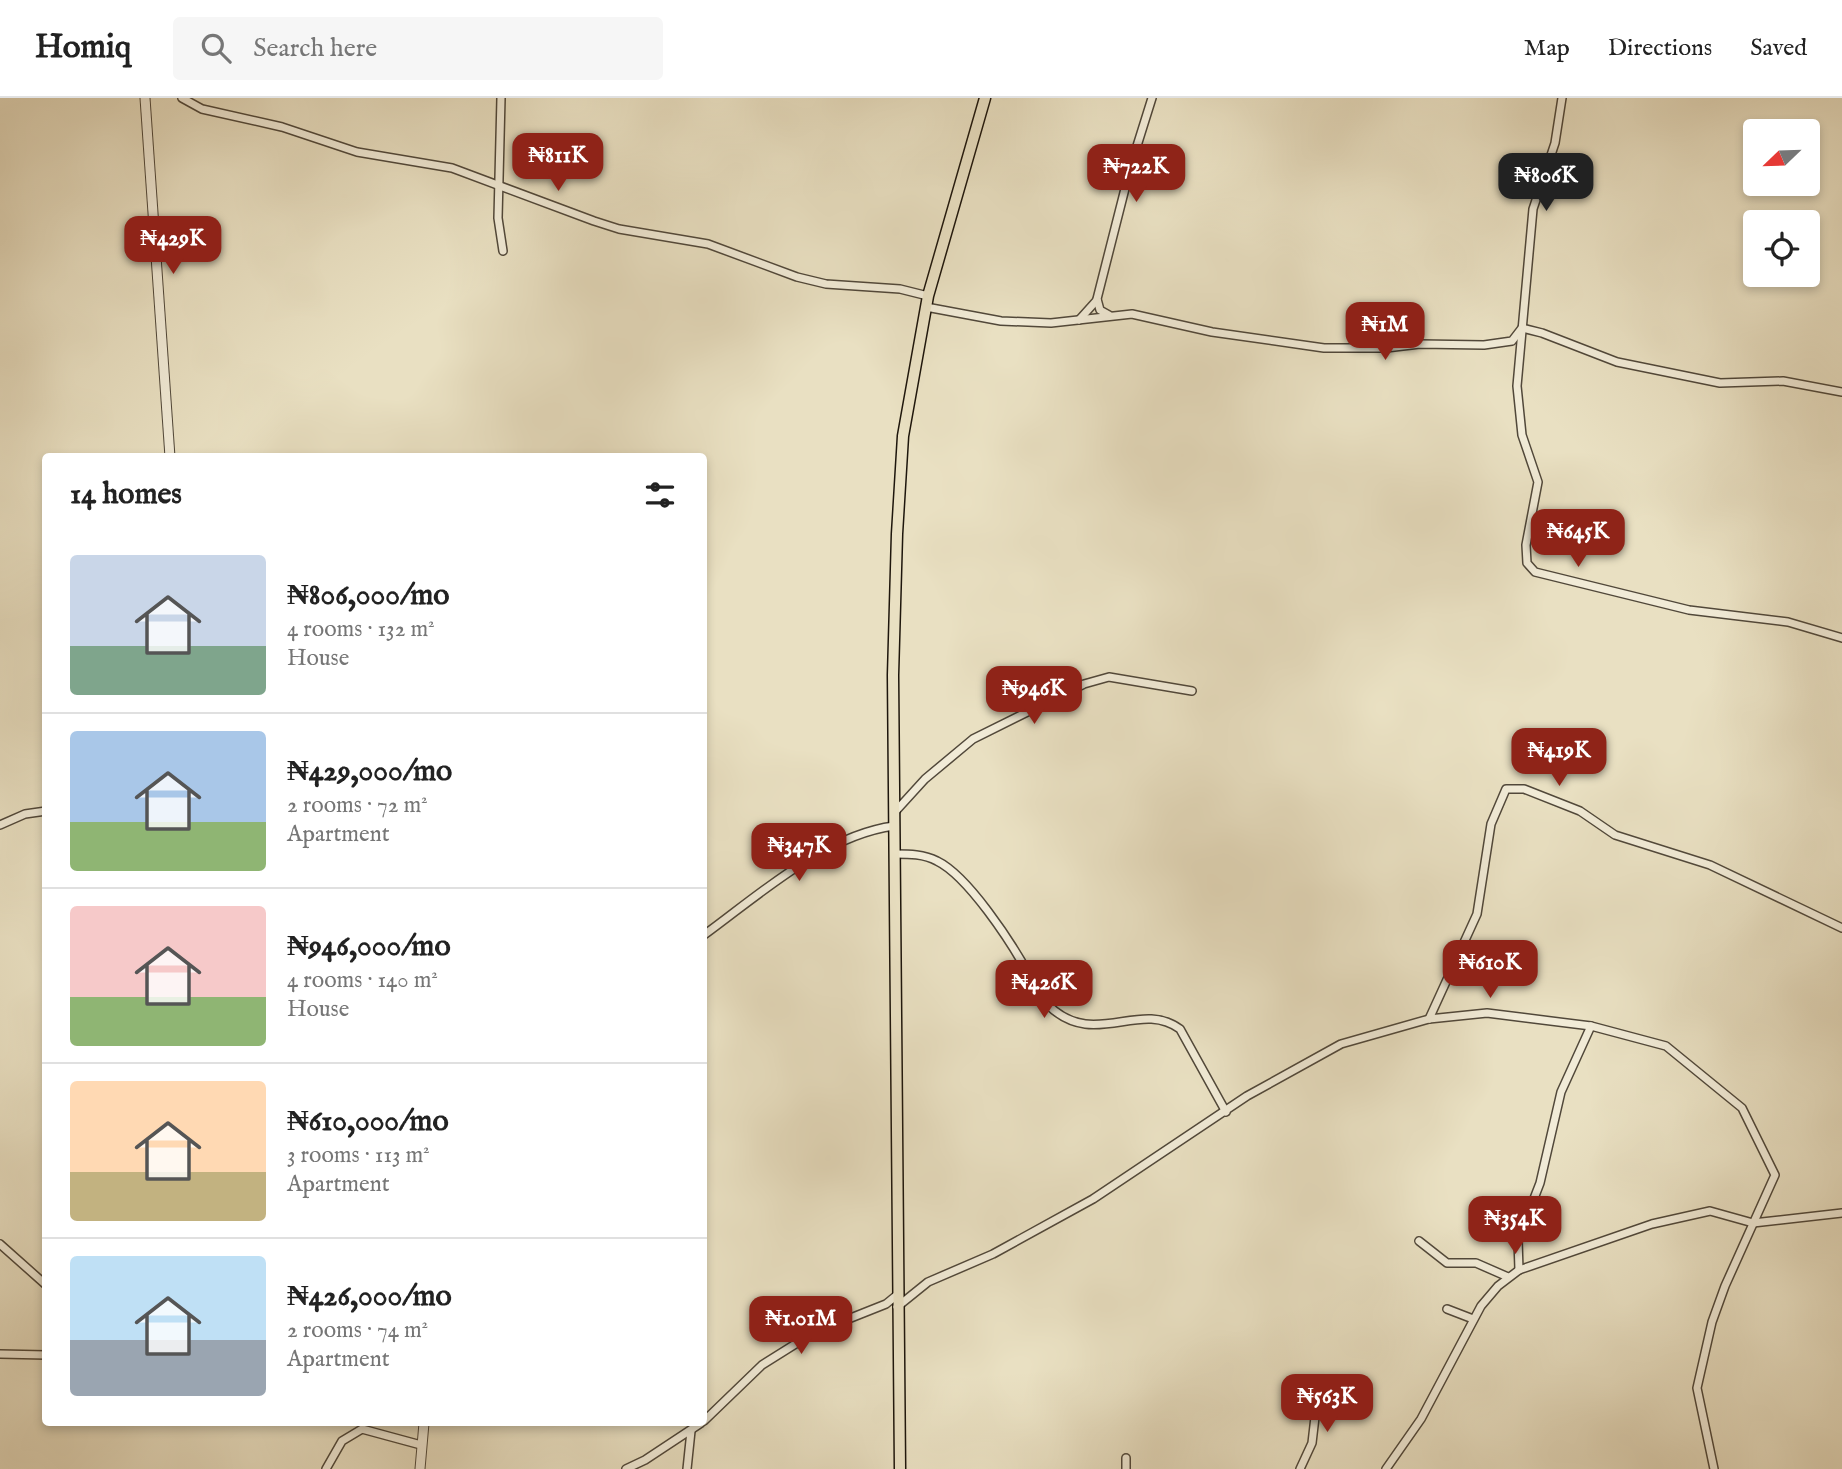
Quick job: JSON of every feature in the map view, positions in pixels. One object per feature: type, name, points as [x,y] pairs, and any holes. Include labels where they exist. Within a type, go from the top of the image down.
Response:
[{"type":"main road","points":[[900,1469],[894,813],[897,534],[903,436],[927,302],[985,98]]},
{"type":"street","points":[[145,98],[170,453]]},
{"type":"street","points":[[182,98],[202,109],[282,127],[358,152],[452,168],[619,229],[708,244],[797,277],[826,284],[900,289],[927,302],[1001,321],[1051,323],[1132,314],[1212,332],[1324,348],[1420,344],[1484,345],[1512,341],[1522,328]]},
{"type":"street","points":[[501,98],[498,218],[503,251]]},
{"type":"street","points":[[1079,320],[1097,299],[1131,165],[1152,98]]},
{"type":"street","points":[[1562,98],[1555,143],[1533,209],[1517,397],[1522,435],[1538,482],[1525,557],[1530,569],[1676,607],[1766,617],[1842,638]]},
{"type":"street","points":[[1097,299],[1100,310],[1109,316]]},
{"type":"street","points":[[1522,328],[1542,332],[1617,362],[1720,383],[1783,381],[1842,393]]},
{"type":"street","points":[[894,813],[925,779],[973,739],[1084,684],[1108,677],[1192,691]]},
{"type":"street","points":[[1429,1019],[1477,914],[1491,824],[1506,789],[1524,789],[1580,811],[1615,835],[1710,865],[1842,928]]},
{"type":"street","points":[[0,825],[25,814],[42,812]]},
{"type":"street","points":[[707,933],[832,845],[874,828],[894,826]]},
{"type":"street","points":[[895,854],[924,856],[938,861],[956,874],[981,902],[1037,991],[1063,1018],[1087,1026],[1144,1019],[1174,1024],[1180,1029],[1226,1112]]},
{"type":"street","points":[[707,1417],[762,1364],[813,1333],[897,1301],[928,1282],[993,1254],[1093,1199],[1226,1112],[1341,1044],[1429,1019],[1486,1013],[1591,1026],[1666,1046],[1742,1108],[1774,1175],[1712,1322],[1697,1388],[1714,1469]]},
{"type":"street","points":[[1519,1270],[1518,1240],[1540,1183],[1561,1092],[1591,1026]]},
{"type":"street","points":[[1386,1469],[1421,1419],[1473,1319],[1491,1293],[1507,1277],[1519,1270],[1652,1224],[1710,1211],[1753,1223],[1842,1213]]},
{"type":"street","points":[[1419,1241],[1447,1262],[1476,1263],[1507,1277]]},
{"type":"street","points":[[0,1244],[42,1281]]},
{"type":"street","points":[[1447,1309],[1473,1319]]},
{"type":"street","points":[[0,1354],[42,1355]]},
{"type":"street","points":[[1300,1469],[1312,1443],[1318,1391]]},
{"type":"street","points":[[420,1469],[424,1426]]},
{"type":"street","points":[[626,1469],[697,1426]]},
{"type":"street","points":[[326,1469],[342,1441],[362,1429],[421,1445]]},
{"type":"street","points":[[687,1469],[691,1431]]},
{"type":"street","points":[[1126,1458],[1126,1469]]}]
